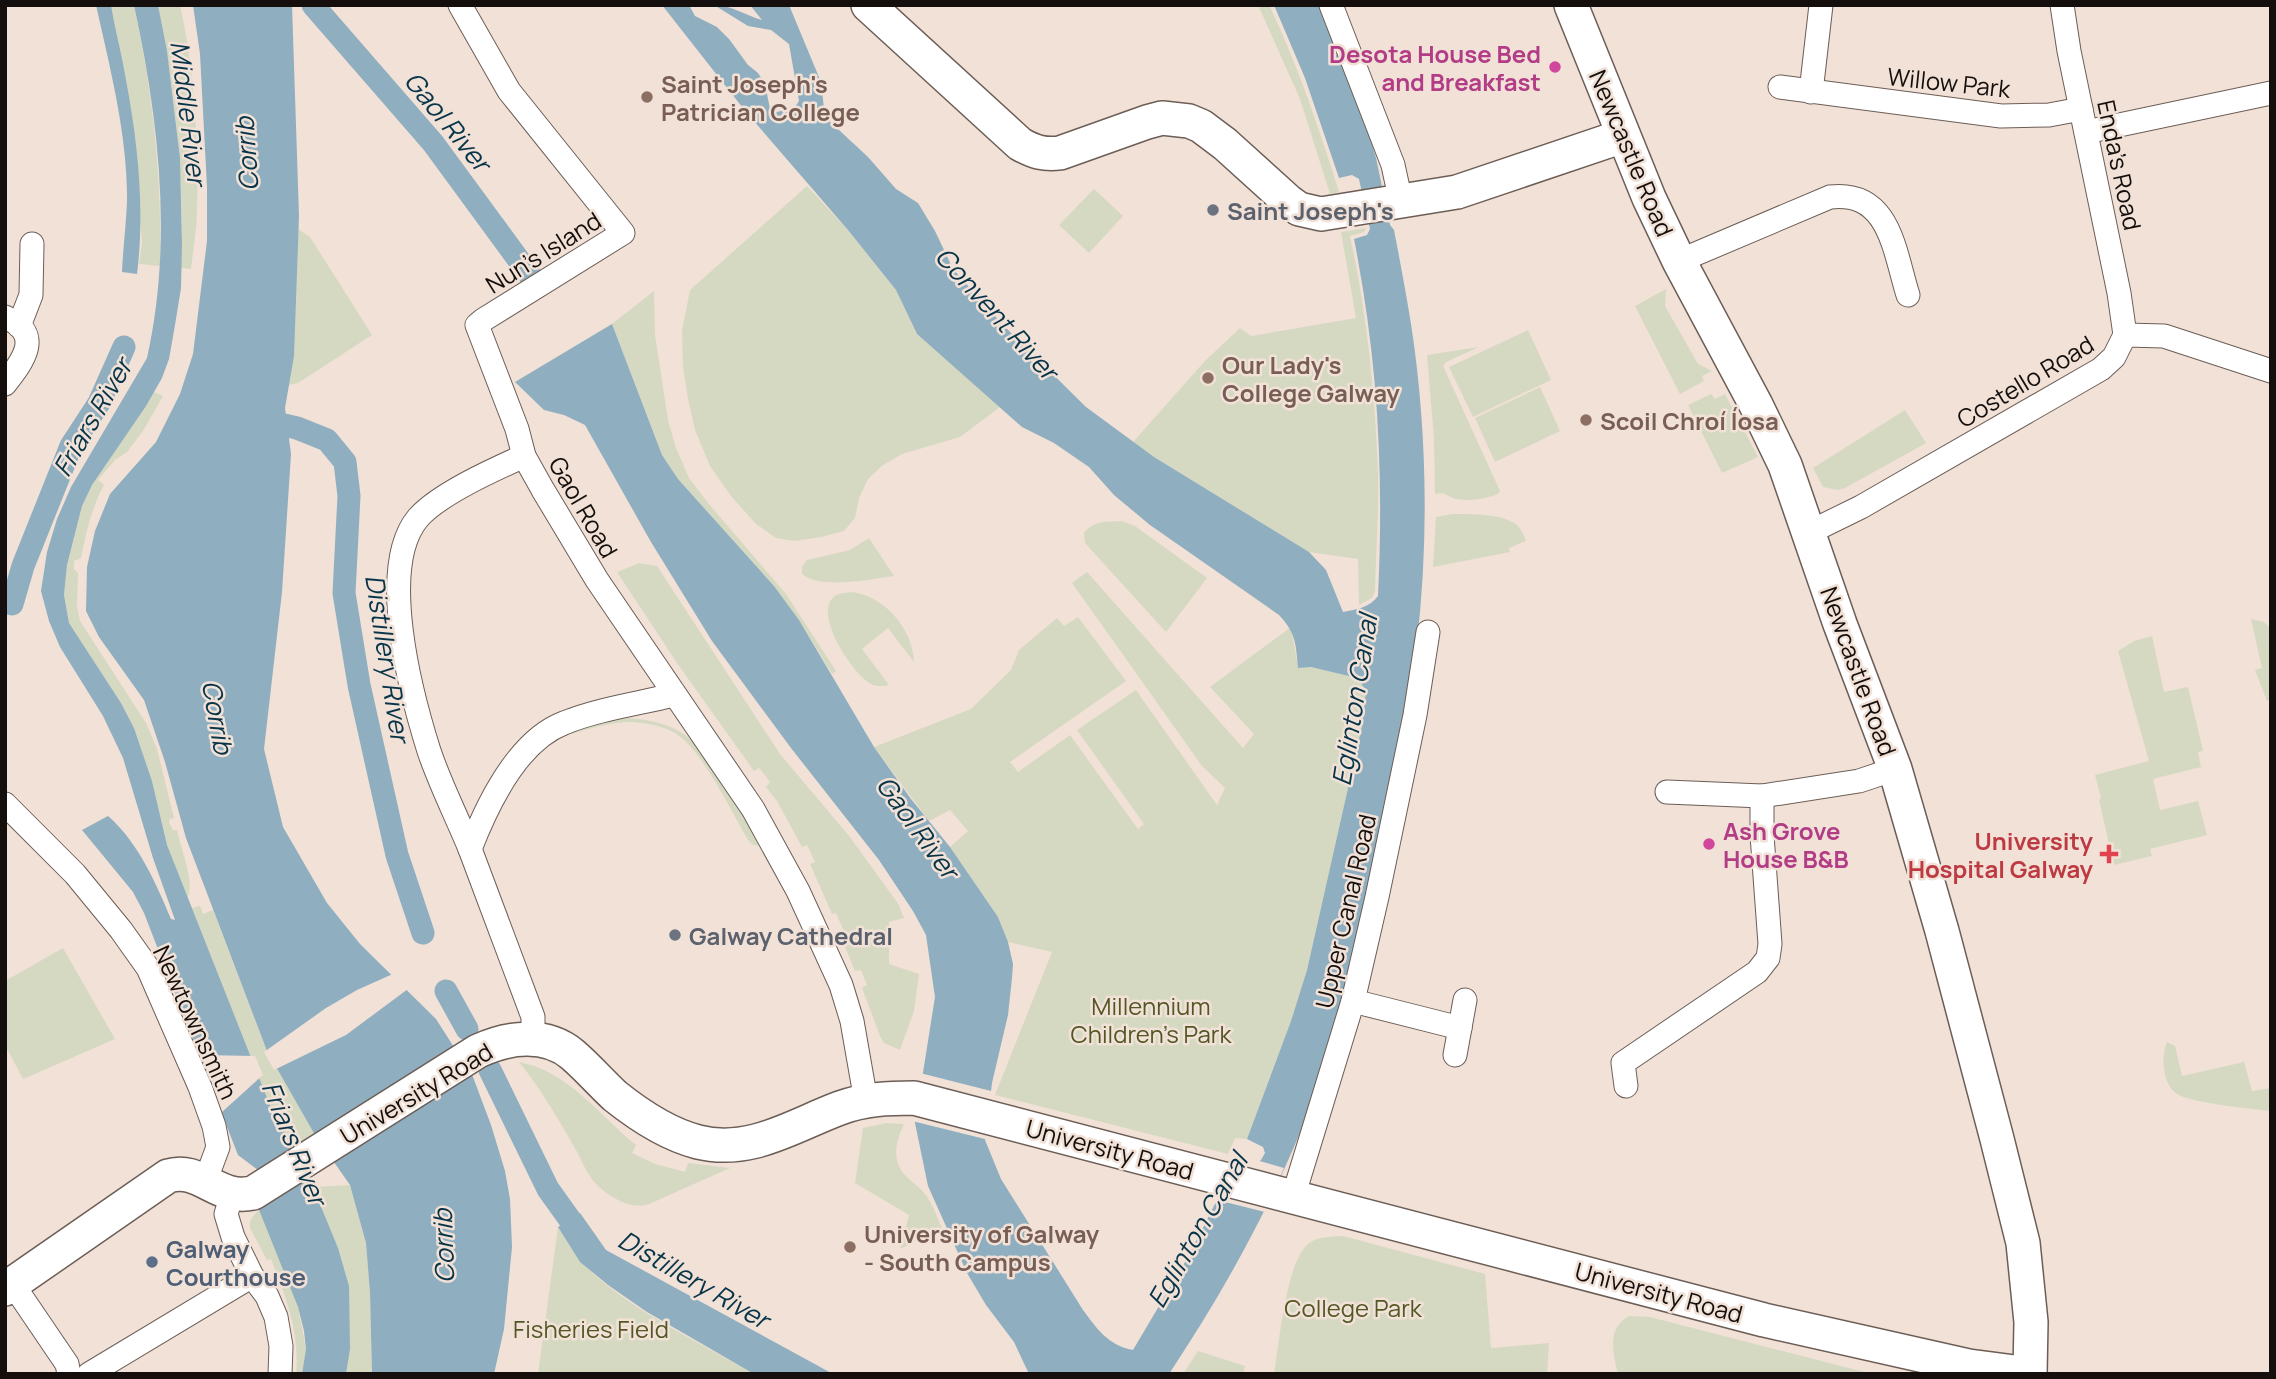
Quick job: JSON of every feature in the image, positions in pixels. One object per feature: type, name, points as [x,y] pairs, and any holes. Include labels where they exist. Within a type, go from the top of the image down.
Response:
[{"type":"main road","name":"Newcastle Road","points":[[1571,5],[1623,136],[1679,261],[1762,416],[1784,465],[1895,769],[1942,930],[2023,1243],[2031,1322],[2030,1374]]},
{"type":"main road","points":[[885,11],[1020,144],[1033,152],[1048,155],[1060,153],[1147,122],[1162,118],[1176,119],[1200,126],[1225,144],[1299,209],[1321,214],[1467,189],[1623,136]]},
{"type":"main road","name":"University Road","points":[[230,1190],[463,1060],[498,1043],[533,1038],[571,1053],[614,1094],[645,1118],[672,1133],[698,1142],[718,1145],[762,1139],[790,1131],[840,1108],[866,1101],[914,1098],[1778,1323],[1969,1366],[2030,1374]]},
{"type":"main road","points":[[8,1282],[168,1176],[186,1173],[230,1190]]},
{"type":"street","name":"Nun's Island","points":[[460,5],[509,91],[623,233],[477,326],[517,429],[524,456]]},
{"type":"street","points":[[1331,5],[1393,165],[1393,203]]},
{"type":"street","points":[[1811,92],[1821,5]]},
{"type":"street","name":"Enda's Road","points":[[2062,5],[2122,307],[2125,335]]},
{"type":"street","name":"Willow Park","points":[[1780,87],[2001,116],[2049,115],[2081,109]]},
{"type":"street","points":[[2086,132],[2271,93]]},
{"type":"street","points":[[1679,261],[1830,197],[1852,197],[1862,200],[1880,214],[1908,295]]},
{"type":"street","points":[[5,384],[28,348],[27,337],[12,321],[31,295],[32,244]]},
{"type":"street","name":"Costello Road","points":[[1808,533],[1861,508],[2101,369],[2115,357],[2125,335],[2164,336],[2271,371]]},
{"type":"street","name":"Gaol Road","points":[[533,1038],[533,1017],[470,849],[430,753],[415,700],[398,603],[402,547],[419,517],[431,506],[524,456],[597,580],[753,809],[798,891],[841,985],[852,1021],[866,1101]]},
{"type":"street","name":"Upper Canal Road","points":[[1284,1194],[1353,1001],[1412,728],[1428,632]]},
{"type":"street","points":[[470,849],[487,809],[511,769],[530,746],[547,732],[562,723],[673,695]]},
{"type":"street","points":[[1667,792],[1762,796],[1859,781],[1895,769]]},
{"type":"street","points":[[1626,1086],[1623,1063],[1758,972],[1768,958],[1762,796]]},
{"type":"street","name":"Newtownsmith","points":[[5,804],[75,874],[148,968],[200,1087],[214,1126],[230,1190],[226,1214],[233,1237],[276,1317],[281,1346],[280,1374]]},
{"type":"street","points":[[1455,1055],[1465,1000]]},
{"type":"street","points":[[1353,1001],[1460,1028]]},
{"type":"street","points":[[89,1374],[252,1276]]},
{"type":"street","points":[[8,1282],[66,1364],[69,1374]]},
{"type":"green space","points":[[111,5],[134,5],[141,38],[158,167],[160,266],[139,264],[142,243],[132,116]]},
{"type":"green space","points":[[158,5],[180,5],[189,54],[196,134],[197,186],[191,269],[181,268],[180,169],[169,70]]},
{"type":"green space","points":[[1258,5],[1269,5],[1280,28],[1324,144],[1339,192],[1330,194],[1300,99]]},
{"type":"green space","points":[[807,186],[848,230],[896,290],[917,334],[1000,407],[960,437],[902,454],[883,465],[868,479],[859,498],[855,518],[844,531],[795,541],[776,538],[756,524],[731,496],[710,466],[695,430],[688,399],[683,367],[682,331],[690,290]]},
{"type":"green space","points":[[1094,189],[1123,216],[1089,253],[1059,225]]},
{"type":"green space","points":[[1366,228],[1364,232],[1350,236],[1369,353],[1377,442],[1378,501],[1375,591],[1372,598],[1359,605],[1358,559],[1309,552],[1133,442],[1205,361],[1240,328],[1251,336],[1356,318],[1341,232]]},
{"type":"green space","points":[[298,229],[310,237],[372,335],[298,383],[288,385]]},
{"type":"green space","points":[[1666,289],[1665,306],[1698,364],[1712,371],[1702,376],[1704,381],[1680,394],[1635,306]]},
{"type":"green space","points":[[654,291],[655,335],[668,420],[689,478],[786,594],[836,671],[832,674],[799,620],[774,586],[678,479],[662,455],[612,324]]},
{"type":"green space","points":[[1528,330],[1551,380],[1473,417],[1449,367]]},
{"type":"green space","points":[[1479,347],[1446,362],[1443,366],[1500,491],[1487,497],[1462,500],[1442,493],[1435,494],[1434,439],[1427,355]]},
{"type":"green space","points":[[1540,387],[1560,431],[1495,462],[1475,418]]},
{"type":"green space","points":[[154,392],[163,396],[143,431],[127,452],[115,460],[98,480],[104,485],[92,512],[81,558],[74,561],[74,569],[78,573],[77,606],[80,621],[146,723],[157,749],[174,818],[170,819],[169,823],[173,830],[177,830],[189,875],[187,898],[167,845],[152,781],[134,728],[121,703],[69,623],[64,595],[67,565],[82,506],[92,485]]},
{"type":"green space","points":[[1711,394],[1715,399],[1725,394],[1758,457],[1722,473],[1688,405]]},
{"type":"green space","points":[[1905,410],[1926,443],[1845,488],[1838,490],[1823,487],[1813,468]]},
{"type":"green space","points":[[1452,514],[1486,515],[1505,519],[1518,526],[1526,541],[1509,548],[1510,552],[1433,567],[1436,517]]},
{"type":"green space","points":[[1122,521],[1135,526],[1207,578],[1166,632],[1085,543],[1084,533],[1092,526]]},
{"type":"green space","points":[[869,538],[894,576],[833,582],[810,579],[802,574],[802,567],[807,560],[850,550]]},
{"type":"green space","points":[[639,563],[657,566],[780,754],[850,837],[899,905],[904,918],[889,922],[889,964],[919,974],[914,1011],[900,1050],[884,1043],[880,1036],[862,988],[867,985],[861,970],[855,971],[839,932],[843,929],[836,913],[832,914],[810,864],[815,862],[807,845],[802,847],[777,801],[766,787],[770,782],[759,768],[754,771],[677,663],[617,572]]},
{"type":"green space","name":"Millennium Children's Park","points":[[1087,572],[1243,748],[1254,734],[1210,687],[1291,627],[1298,667],[1311,667],[1358,678],[1366,690],[1362,726],[1307,970],[1247,1139],[1235,1138],[1228,1154],[995,1095],[1052,952],[1008,942],[998,917],[950,847],[968,831],[950,810],[929,821],[874,747],[971,709],[1011,670],[1019,650],[1057,618],[1064,626],[1078,617],[1126,681],[1010,762],[1018,772],[1070,735],[1138,829],[1144,824],[1077,730],[1136,690],[1217,805],[1225,788],[1202,766],[1072,583]]},
{"type":"green space","points":[[851,592],[875,600],[885,607],[902,626],[908,638],[914,662],[888,628],[862,649],[889,685],[875,686],[865,680],[846,658],[831,629],[829,604],[835,596]]},
{"type":"green space","points":[[2251,619],[2264,622],[2271,629],[2271,699],[2267,701],[2255,670],[2262,668]]},
{"type":"green space","points":[[2152,636],[2164,692],[2188,687],[2203,751],[2198,752],[2201,767],[2153,779],[2160,810],[2198,801],[2207,835],[2150,849],[2152,856],[2114,865],[2095,775],[2149,761],[2118,651],[2134,641]]},
{"type":"green space","points":[[629,718],[665,725],[685,735],[696,745],[728,787],[763,846],[753,845],[748,840],[705,766],[675,733],[654,725],[624,722],[563,736],[586,725]]},
{"type":"green space","points":[[200,906],[203,914],[213,910],[267,1051],[315,1135],[296,1146],[275,1118],[192,908]]},
{"type":"green space","points":[[63,948],[115,1039],[23,1079],[5,1045],[5,981]]},
{"type":"green space","points":[[2167,1042],[2175,1046],[2182,1076],[2244,1062],[2252,1091],[2271,1088],[2271,1111],[2208,1103],[2177,1094],[2168,1084],[2164,1070]]},
{"type":"green space","points":[[519,1062],[552,1074],[568,1084],[636,1145],[632,1153],[655,1164],[685,1172],[688,1163],[730,1168],[642,1206],[618,1200],[597,1185],[590,1176],[549,1105]]},
{"type":"green space","points":[[887,1123],[904,1124],[897,1143],[898,1163],[905,1175],[928,1198],[942,1228],[900,1249],[909,1215],[855,1183],[863,1128]]},
{"type":"green space","points":[[350,1185],[366,1243],[372,1374],[346,1374],[325,1217],[314,1187]]},
{"type":"green space","points":[[259,1210],[298,1307],[306,1349],[302,1374],[296,1374],[294,1330],[282,1287],[271,1259],[267,1260],[250,1228],[253,1216]]},
{"type":"green space","name":"Fisheries Field","points":[[558,1227],[582,1263],[620,1295],[754,1374],[538,1374]]},
{"type":"green space","name":"College Park","points":[[1343,1236],[1485,1274],[1491,1348],[1549,1343],[1547,1374],[1274,1374],[1288,1287],[1299,1256],[1314,1240]]},
{"type":"green space","points":[[1629,1316],[1650,1317],[1872,1374],[1618,1374],[1613,1350],[1614,1335],[1622,1321]]},
{"type":"green space","points":[[1198,1351],[1245,1366],[1243,1374],[1183,1374]]},
{"type":"water","points":[[96,5],[111,5],[130,104],[140,202],[137,274],[122,272],[127,202],[125,153]]},
{"type":"water","points":[[134,5],[158,5],[167,51],[180,158],[181,288],[169,359],[162,378],[92,485],[82,506],[67,565],[64,595],[69,623],[121,703],[134,728],[152,781],[167,845],[275,1118],[296,1146],[338,1248],[349,1286],[350,1349],[346,1374],[302,1374],[306,1349],[304,1331],[298,1307],[259,1210],[258,1170],[238,1155],[144,913],[133,892],[82,830],[108,816],[119,826],[152,877],[171,919],[175,920],[123,758],[103,716],[60,647],[41,591],[47,552],[57,519],[71,487],[147,358],[155,314],[161,226],[160,181],[150,92]]},
{"type":"water","name":"Corrib","points":[[193,5],[292,5],[299,216],[294,356],[285,408],[291,454],[282,592],[264,749],[283,827],[327,903],[360,944],[436,1019],[473,1077],[491,1125],[505,1171],[510,1199],[512,1247],[504,1329],[494,1374],[372,1374],[366,1243],[350,1185],[315,1135],[267,1051],[186,838],[144,700],[99,637],[86,611],[87,567],[95,531],[110,494],[156,442],[180,394],[193,354],[207,241],[207,187],[200,54]]},
{"type":"water","points":[[662,5],[689,5],[695,16],[717,27],[748,65],[758,73],[765,84],[770,109],[777,112],[795,107],[799,101],[789,44],[771,30],[748,26],[714,5],[732,8],[762,20],[750,5],[789,5],[821,82],[825,117],[868,157],[896,189],[918,203],[953,269],[1002,324],[1086,407],[1154,457],[1309,552],[1326,570],[1343,612],[1367,606],[1378,596],[1380,505],[1377,417],[1369,329],[1354,239],[1367,235],[1370,229],[1359,179],[1352,175],[1339,178],[1305,78],[1274,5],[1320,5],[1362,110],[1376,158],[1390,225],[1394,230],[1411,324],[1420,403],[1425,523],[1421,602],[1409,700],[1347,983],[1316,1092],[1286,1166],[1251,1237],[1169,1374],[1029,1374],[1014,1342],[986,1305],[967,1273],[928,1186],[915,1123],[935,997],[926,935],[879,860],[712,641],[651,542],[585,425],[564,415],[544,410],[515,382],[612,324],[662,455],[678,479],[774,586],[799,620],[874,747],[950,847],[998,917],[1013,964],[1008,1015],[992,1083],[985,1140],[1001,1179],[1083,1310],[1104,1336],[1124,1348],[1133,1350],[1188,1257],[1217,1200],[1261,1160],[1265,1153],[1263,1147],[1247,1139],[1307,970],[1362,726],[1366,690],[1357,678],[1311,667],[1298,668],[1294,639],[1279,615],[1150,525],[1114,495],[1089,467],[1054,443],[1022,427],[917,334],[896,290],[746,112]]},
{"type":"water","points":[[580,1213],[606,1250],[833,1374],[754,1374],[647,1312],[580,1262],[558,1227]]},
{"type":"pier","points":[[395,973],[411,989],[346,1035],[274,1070],[264,1052],[326,1008]]},
{"type":"pier","points":[[201,1055],[255,1056],[263,1075],[222,1112]]},
{"type":"pier","points":[[920,1073],[995,1092],[989,1140],[912,1121]]},
{"type":"pier","points":[[1256,1160],[1284,1168],[1265,1212],[1213,1199]]},
{"type":"waterway","name":"Gaol River","points":[[313,5],[433,143],[532,278]]},
{"type":"waterway","name":"Friars River","points":[[12,604],[23,566],[71,446],[99,403],[124,347]]},
{"type":"waterway","name":"Distillery River","points":[[258,419],[297,428],[327,440],[345,462],[349,496],[344,593],[359,685],[397,855],[423,933]]},
{"type":"waterway","name":"Distillery River","points":[[446,991],[467,1029]]},
{"type":"waterway","name":"Distillery River","points":[[490,1070],[548,1189],[588,1245]]},
{"type":"place","name":"Desota House Bed and Breakfast","points":[[1555,67]]},
{"type":"place","name":"Saint Joseph's Patrician College","points":[[647,97]]},
{"type":"place","name":"Saint Joseph's","points":[[1213,210]]},
{"type":"place","name":"Our Lady's College Galway","points":[[1208,378]]},
{"type":"place","name":"Scoil Chroí Íosa","points":[[1586,420]]},
{"type":"place","name":"Ash Grove House B&B","points":[[1709,844]]},
{"type":"place","name":"University Hospital Galway","points":[[2109,854]]},
{"type":"place","name":"Galway Cathedral","points":[[675,935]]},
{"type":"place","name":"University of Galway - South Campus","points":[[850,1247]]},
{"type":"place","name":"Galway Courthouse","points":[[152,1262]]},
{"type":"water label","name":"Middle River","points":[[189,113]]},
{"type":"water label","name":"Convent River","points":[[997,313]]},
{"type":"water label","name":"Eglinton Canal","points":[[1354,700]]},
{"type":"water label","name":"Eglinton Canal","points":[[1197,1230]]}]
